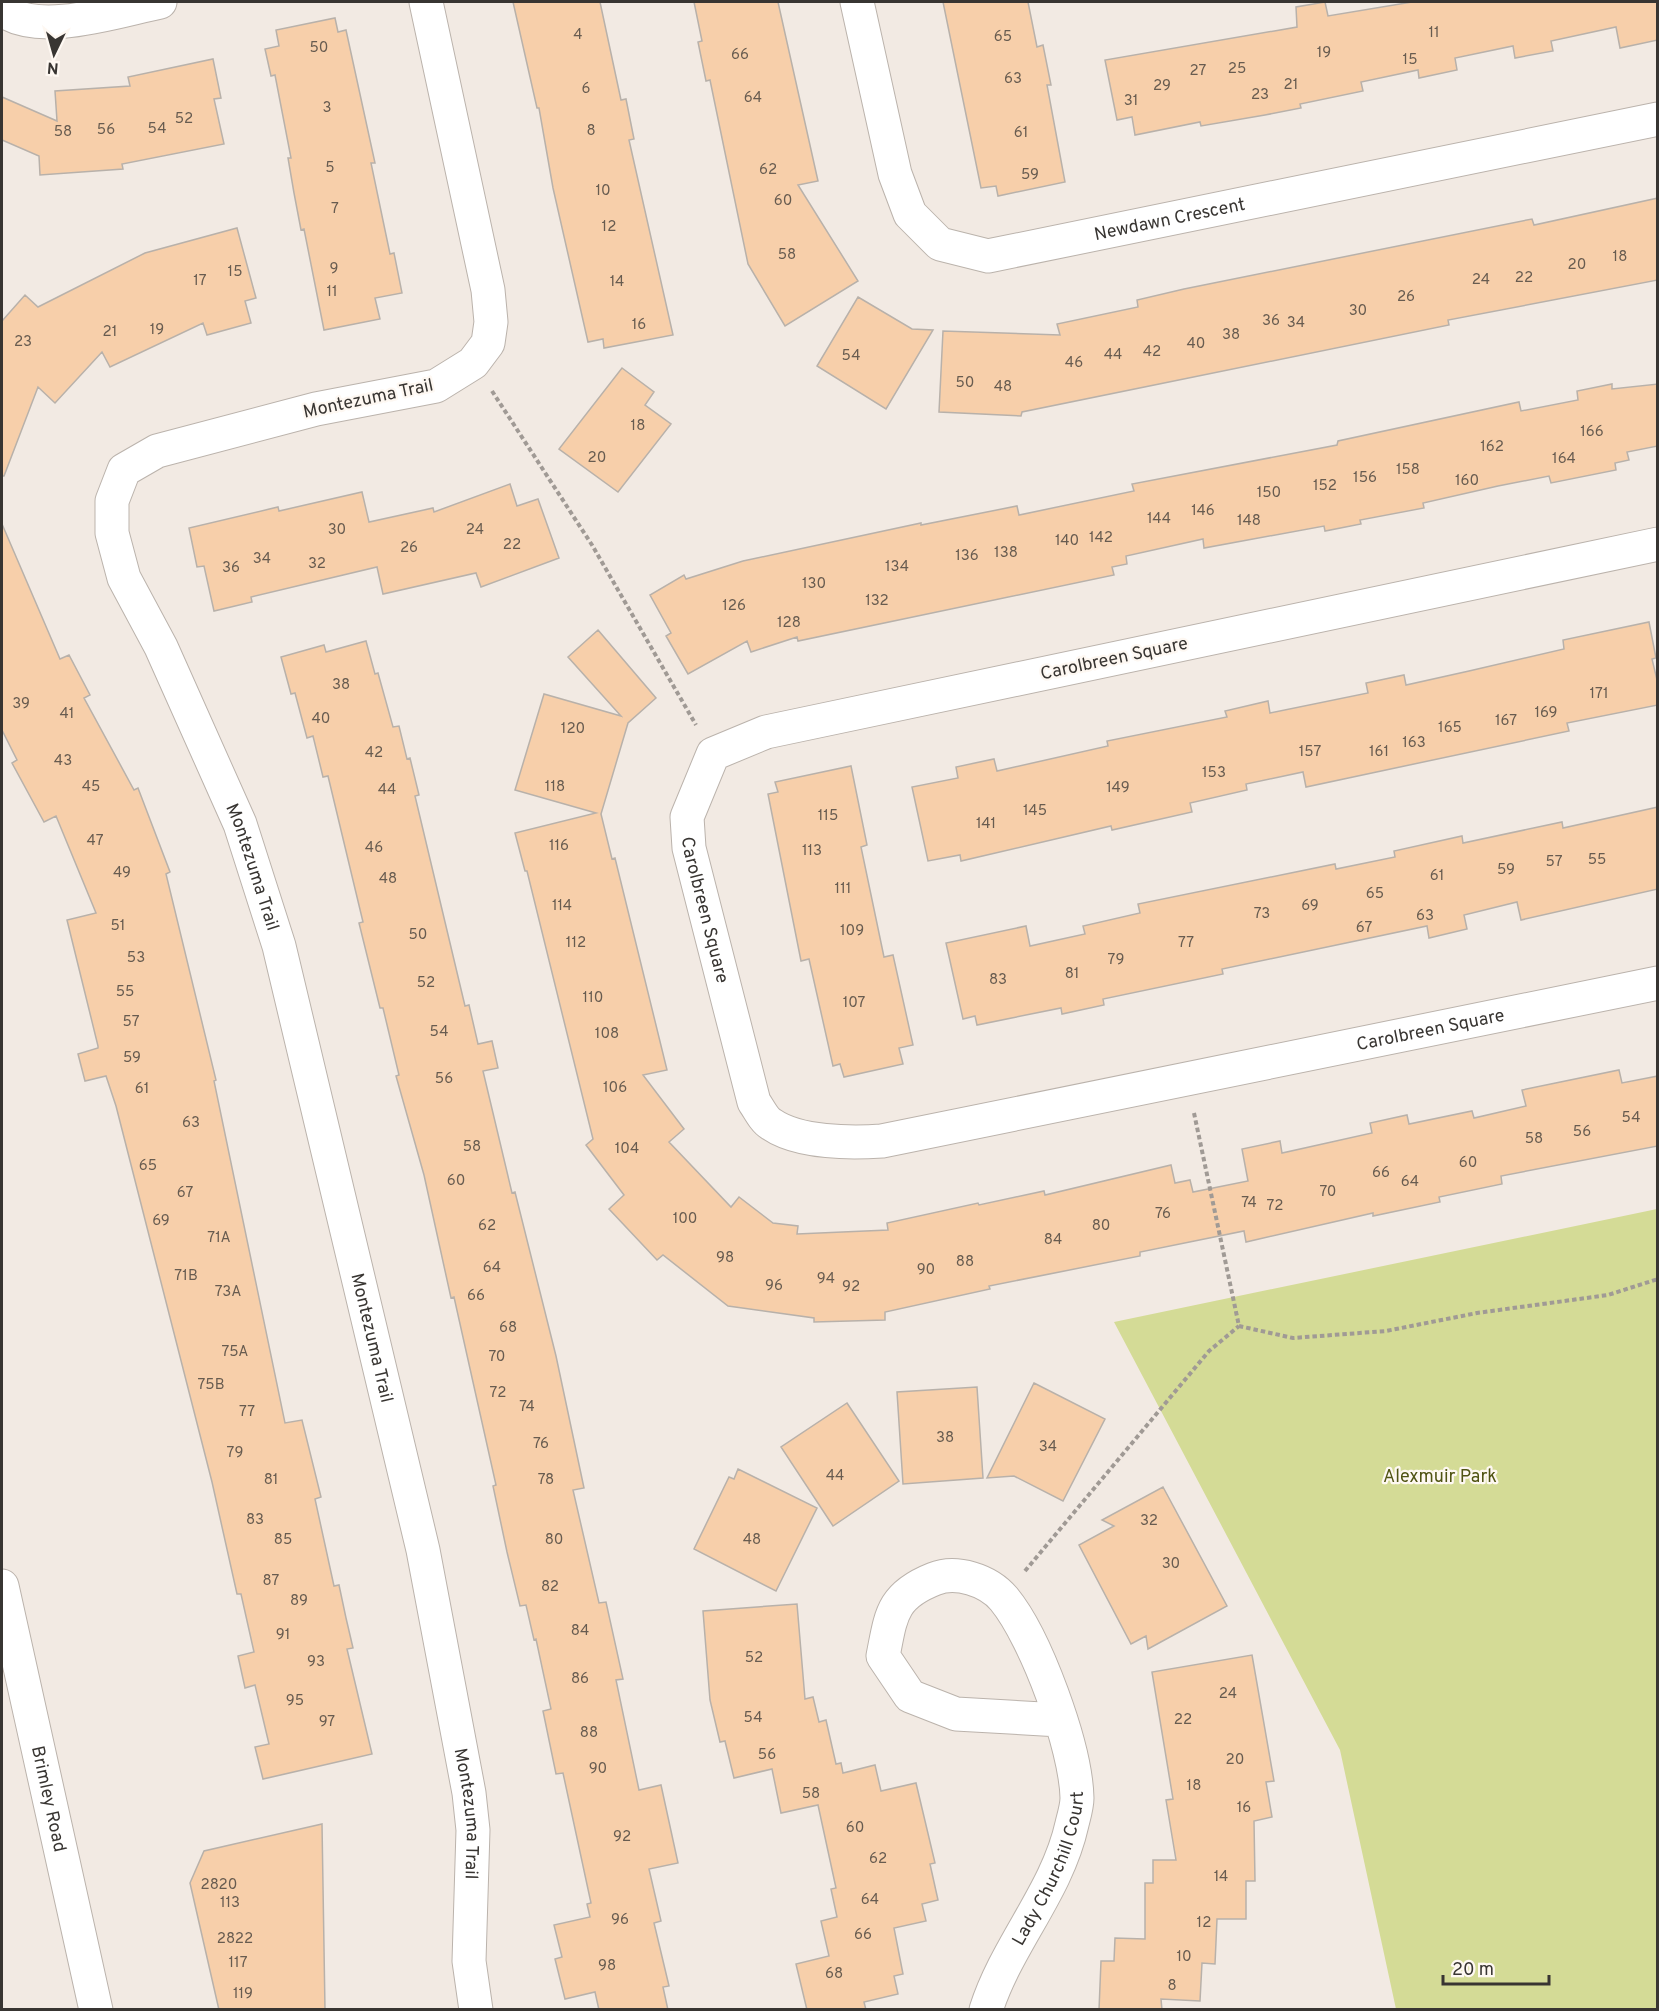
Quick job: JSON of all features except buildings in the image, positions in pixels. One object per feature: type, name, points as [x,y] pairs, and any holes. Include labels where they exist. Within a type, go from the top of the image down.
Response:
[{"type":"street","points":[[2,10],[9,16],[39,23],[93,16],[160,2]]},
{"type":"street","name":"Montezuma Trail","points":[[426,2],[488,290],[491,322],[488,343],[473,363],[436,386],[316,409],[157,451],[124,470],[112,501],[112,533],[124,578],[160,647],[240,824],[282,958],[423,1550],[467,1781],[473,1830],[469,1961],[476,2010]]},
{"type":"street","name":"Newdawn Crescent","points":[[857,2],[895,174],[910,214],[940,244],[988,256],[1658,120]]},
{"type":"street","name":"Carolbreen Square","points":[[1658,544],[766,732],[713,754],[687,817],[689,848],[754,1102],[771,1124],[808,1138],[855,1143],[882,1141],[1186,1077],[1658,983]]},
{"type":"street","name":"Lady Churchill Court","points":[[986,2010],[995,1983],[1065,1854],[1077,1800],[1074,1760],[1060,1720],[1033,1648],[1003,1597],[975,1578],[945,1574],[916,1586],[893,1608],[883,1656],[910,1696],[956,1714],[1060,1720]]},
{"type":"street","name":"Brimley Road","points":[[2,1586],[96,2010]]},
{"type":"path","points":[[473,363],[592,545],[713,754]]},
{"type":"path","points":[[1186,1077],[1239,1326]]},
{"type":"path","points":[[1239,1326],[1293,1338],[1386,1331],[1477,1313],[1608,1295],[1658,1279]]},
{"type":"path","points":[[1003,1597],[1209,1351],[1239,1326]]},
{"type":"green space","name":"Alexmuir Park","points":[[1657,1209],[1657,2009],[1396,2009],[1340,1750],[1114,1322]]}]
